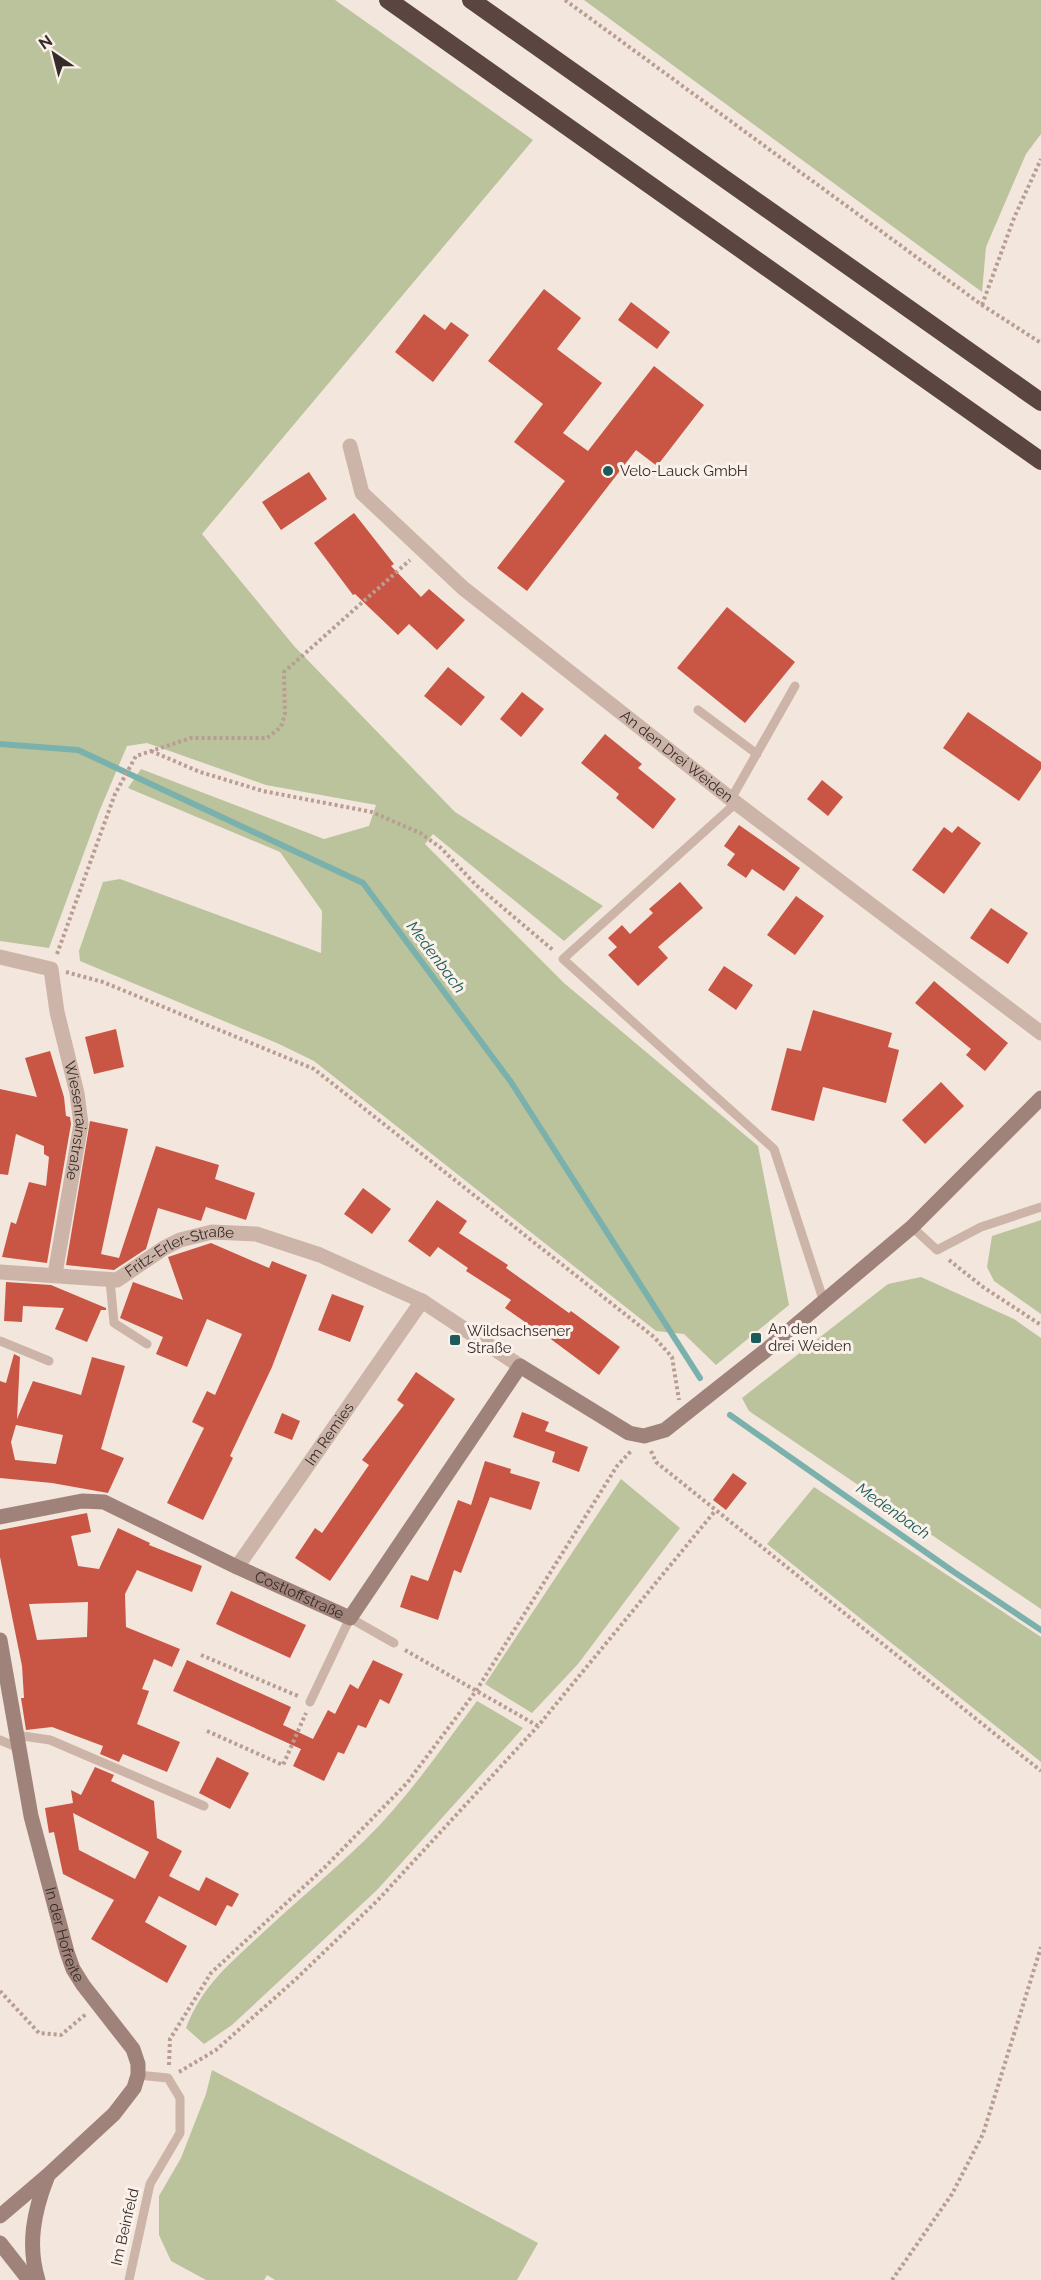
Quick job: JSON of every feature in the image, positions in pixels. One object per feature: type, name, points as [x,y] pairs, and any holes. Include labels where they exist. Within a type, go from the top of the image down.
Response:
[{"type":"highway","points":[[388,0],[1041,461]]},
{"type":"highway","points":[[471,0],[1041,402]]},
{"type":"main road","points":[[520,1366],[629,1434],[644,1436],[665,1430],[824,1302],[912,1227],[1041,1098]]},
{"type":"main road","name":"Costloffstraße","points":[[0,1517],[82,1501],[104,1503],[350,1618],[520,1366]]},
{"type":"main road","name":"In der Hofreite","points":[[0,1640],[31,1816],[67,1952],[73,1969],[133,2049],[138,2064],[138,2075]]},
{"type":"main road","points":[[0,2216],[114,2114],[135,2088],[138,2075]]},
{"type":"main road","points":[[38,2280],[34,2268],[32,2236],[36,2206],[47,2176]]},
{"type":"main road","points":[[0,2243],[29,2280]]},
{"type":"street","name":"An den Drei Weiden","points":[[350,446],[362,493],[463,588],[734,801],[1041,1033]]},
{"type":"street","points":[[0,957],[51,969]]},
{"type":"street","name":"Wiesenrainstraße","points":[[51,969],[57,1012],[77,1093],[81,1124],[56,1274]]},
{"type":"street","name":"Fritz-Erler-Straße","points":[[0,1272],[56,1274],[110,1280],[123,1277],[164,1248],[180,1240],[212,1232],[256,1234],[320,1255],[422,1301]]},
{"type":"street","points":[[422,1301],[520,1366]]},
{"type":"street","name":"Im Remies","points":[[237,1567],[422,1301]]},
{"type":"lane","points":[[795,686],[734,801],[563,958],[774,1149],[824,1302]]},
{"type":"lane","points":[[698,710],[757,754]]},
{"type":"lane","points":[[912,1227],[937,1250],[981,1227],[1041,1207]]},
{"type":"lane","points":[[110,1280],[114,1323],[147,1344]]},
{"type":"lane","points":[[0,1341],[49,1361]]},
{"type":"lane","points":[[310,1702],[350,1618],[394,1643]]},
{"type":"lane","points":[[0,1740],[17,1742],[50,1740],[204,1806]]},
{"type":"lane","points":[[138,2075],[168,2078]]},
{"type":"lane","name":"Im Beinfeld","points":[[129,2280],[150,2184],[180,2133],[180,2098],[168,2078]]},
{"type":"path","points":[[565,0],[982,305],[1041,343]]},
{"type":"path","points":[[982,305],[1014,218],[1041,159]]},
{"type":"path","points":[[422,549],[284,672],[285,714],[281,727],[267,738],[191,738],[136,756],[115,794],[51,969],[103,982],[314,1069],[654,1337],[672,1357],[682,1418]]},
{"type":"path","points":[[151,751],[200,772],[263,791],[372,812],[420,833],[441,848],[476,885],[563,958]]},
{"type":"path","points":[[937,1250],[983,1287],[1041,1325]]},
{"type":"path","points":[[168,2078],[170,2039],[211,1973],[325,1867],[407,1783],[476,1691],[617,1466],[644,1436],[656,1462],[1041,1771]]},
{"type":"path","points":[[168,2078],[216,2050],[296,1979],[378,1900],[538,1726],[715,1511]]},
{"type":"path","points":[[394,1643],[538,1726]]},
{"type":"path","points":[[201,1655],[310,1702],[283,1765],[207,1731]]},
{"type":"path","points":[[892,2280],[952,2194],[983,2134],[1041,1947]]},
{"type":"path","points":[[0,1991],[39,2033],[61,2035],[76,2025],[97,2003]]},
{"type":"green space","points":[[0,0],[335,0],[533,140],[202,534],[294,646],[455,812],[603,906],[564,941],[433,834],[425,844],[564,983],[758,1146],[789,1305],[716,1365],[684,1334],[656,1331],[314,1061],[279,1044],[80,961],[79,951],[103,882],[120,879],[321,953],[322,911],[280,852],[128,788],[141,769],[324,839],[369,826],[376,805],[266,785],[147,743],[127,746],[99,812],[49,948],[0,941]]},
{"type":"green space","points":[[584,0],[1041,0],[1041,134],[1026,154],[986,247],[982,292]]},
{"type":"green space","points":[[1041,1220],[1041,1314],[994,1281],[987,1267],[992,1236]]},
{"type":"green space","points":[[921,1277],[1014,1319],[1041,1338],[1041,1609],[749,1411],[742,1398],[888,1284]]},
{"type":"green space","points":[[621,1479],[680,1528],[578,1664],[532,1713],[485,1684]]},
{"type":"green space","points":[[814,1487],[1041,1637],[1041,1762],[767,1544]]},
{"type":"green space","points":[[477,1701],[523,1728],[377,1890],[232,2025],[204,2044],[186,2028],[207,1989],[234,1959],[381,1824],[424,1773]]},
{"type":"green space","points":[[212,2070],[538,2243],[517,2280],[275,2280],[267,2275],[264,2280],[206,2280],[171,2261],[159,2235],[159,2196],[181,2158],[206,2094]]},
{"type":"building","points":[[544,289],[581,318],[557,349],[602,383],[563,433],[588,451],[654,366],[704,405],[657,466],[636,450],[527,591],[497,568],[565,481],[514,442],[543,404],[488,361]]},
{"type":"building","points":[[631,302],[670,332],[657,349],[618,320]]},
{"type":"building","points":[[424,314],[445,330],[451,322],[469,335],[433,382],[395,352]]},
{"type":"building","points":[[309,472],[327,499],[281,530],[262,502]]},
{"type":"building","points":[[354,513],[394,564],[391,566],[421,597],[429,589],[465,620],[437,650],[409,624],[398,635],[355,594],[353,595],[314,543]]},
{"type":"building","points":[[727,607],[795,662],[745,723],[677,668]]},
{"type":"building","points":[[448,667],[485,697],[461,726],[424,696]]},
{"type":"building","points":[[522,692],[544,709],[521,737],[500,719]]},
{"type":"building","points":[[968,712],[1041,762],[1041,769],[1019,801],[943,748]]},
{"type":"building","points":[[605,734],[642,764],[638,768],[676,799],[653,829],[616,798],[619,794],[581,763]]},
{"type":"building","points":[[822,780],[843,797],[828,816],[807,799]]},
{"type":"building","points":[[739,825],[800,868],[784,891],[752,869],[746,878],[727,865],[735,854],[724,846]]},
{"type":"building","points":[[958,826],[981,843],[944,894],[912,870],[944,827],[952,833]]},
{"type":"building","points":[[680,882],[703,908],[658,947],[668,958],[638,986],[608,955],[617,947],[608,938],[622,925],[630,934],[653,913],[649,909]]},
{"type":"building","points":[[796,896],[824,916],[795,955],[767,935]]},
{"type":"building","points":[[991,908],[1028,933],[1008,964],[970,938]]},
{"type":"building","points":[[724,966],[753,985],[736,1010],[708,990]]},
{"type":"building","points":[[934,981],[1008,1043],[985,1071],[966,1055],[971,1049],[915,1003]]},
{"type":"building","points":[[813,1010],[892,1033],[888,1047],[899,1050],[886,1103],[823,1087],[814,1121],[771,1110],[787,1048],[801,1051]]},
{"type":"building","points":[[116,1029],[124,1067],[94,1074],[85,1037]]},
{"type":"building","points":[[50,1051],[64,1097],[66,1116],[70,1117],[71,1124],[47,1263],[2,1257],[11,1222],[16,1224],[29,1182],[46,1186],[49,1157],[44,1154],[44,1146],[16,1134],[8,1175],[0,1174],[0,1089],[37,1097],[25,1058]]},
{"type":"building","points":[[941,1082],[964,1106],[925,1144],[902,1120]]},
{"type":"building","points":[[90,1121],[128,1129],[101,1254],[119,1258],[156,1146],[219,1165],[215,1179],[255,1193],[246,1220],[206,1207],[201,1221],[158,1208],[146,1249],[114,1270],[66,1265]]},
{"type":"building","points":[[363,1188],[391,1209],[372,1234],[344,1214]]},
{"type":"building","points":[[437,1200],[467,1221],[459,1233],[508,1265],[506,1268],[620,1347],[599,1375],[505,1308],[511,1300],[466,1271],[468,1268],[438,1247],[430,1257],[408,1241]]},
{"type":"building","points":[[211,1243],[269,1268],[272,1261],[307,1275],[272,1367],[230,1456],[233,1458],[203,1520],[167,1503],[204,1428],[192,1422],[207,1391],[215,1395],[242,1334],[207,1319],[187,1367],[156,1354],[163,1337],[120,1318],[133,1282],[183,1300],[168,1257]]},
{"type":"building","points":[[6,1282],[51,1285],[106,1308],[106,1310],[101,1310],[87,1342],[55,1329],[64,1308],[23,1306],[22,1322],[4,1321]]},
{"type":"building","points":[[332,1294],[364,1306],[350,1342],[318,1330]]},
{"type":"building","points":[[14,1354],[20,1357],[17,1419],[33,1381],[81,1395],[92,1357],[125,1366],[101,1449],[124,1458],[108,1493],[52,1483],[0,1478],[0,1381],[6,1383]],"holes":[[[16,1425],[63,1435],[56,1464],[15,1460],[11,1442]]]},
{"type":"building","points":[[416,1372],[455,1399],[330,1581],[295,1558],[315,1528],[322,1533],[369,1465],[362,1460],[404,1405],[397,1400]]},
{"type":"building","points":[[522,1412],[549,1422],[545,1431],[588,1447],[579,1472],[552,1462],[555,1452],[513,1437]]},
{"type":"building","points":[[282,1413],[300,1421],[292,1440],[274,1433]]},
{"type":"building","points":[[485,1461],[511,1469],[510,1473],[540,1482],[531,1510],[490,1497],[461,1573],[454,1570],[438,1620],[400,1607],[411,1575],[428,1581],[458,1500],[471,1505]]},
{"type":"building","points":[[733,1473],[747,1483],[726,1510],[713,1500]]},
{"type":"building","points":[[87,1513],[91,1532],[71,1536],[78,1566],[99,1569],[118,1528],[150,1543],[149,1545],[202,1566],[192,1592],[137,1570],[125,1594],[126,1627],[180,1649],[172,1667],[154,1659],[142,1689],[149,1691],[137,1724],[180,1742],[167,1772],[123,1754],[119,1762],[100,1754],[103,1746],[52,1727],[26,1730],[21,1698],[24,1698],[22,1666],[0,1557],[0,1530]],"holes":[[[88,1602],[87,1637],[37,1640],[29,1604]]]},
{"type":"building","points":[[231,1591],[306,1625],[290,1658],[216,1624]]},
{"type":"building","points":[[187,1660],[291,1707],[283,1725],[313,1739],[328,1710],[335,1714],[350,1684],[358,1689],[373,1660],[403,1674],[389,1704],[380,1699],[366,1728],[358,1725],[344,1754],[338,1752],[324,1781],[293,1766],[301,1749],[173,1691]]},
{"type":"building","points":[[217,1757],[249,1773],[230,1809],[199,1793]]},
{"type":"building","points":[[95,1767],[114,1775],[111,1781],[154,1801],[157,1838],[182,1851],[169,1876],[199,1891],[206,1877],[239,1894],[232,1907],[227,1905],[216,1926],[159,1896],[145,1922],[187,1946],[167,1983],[91,1939],[114,1900],[63,1874],[54,1832],[49,1833],[45,1808],[73,1803],[71,1790],[81,1795]],"holes":[[[73,1813],[149,1852],[135,1879],[79,1850]]]},
{"type":"waterway","name":"Medenbach","points":[[0,744],[78,750],[363,883],[511,1082],[700,1378]]},
{"type":"waterway","name":"Medenbach","points":[[730,1415],[1041,1630]]},
{"type":"place","name":"Velo-Lauck GmbH","points":[[608,471]]},
{"type":"place","name":"An den drei Weiden","points":[[756,1338]]},
{"type":"place","name":"Wildsachsener Straße","points":[[455,1340]]}]
